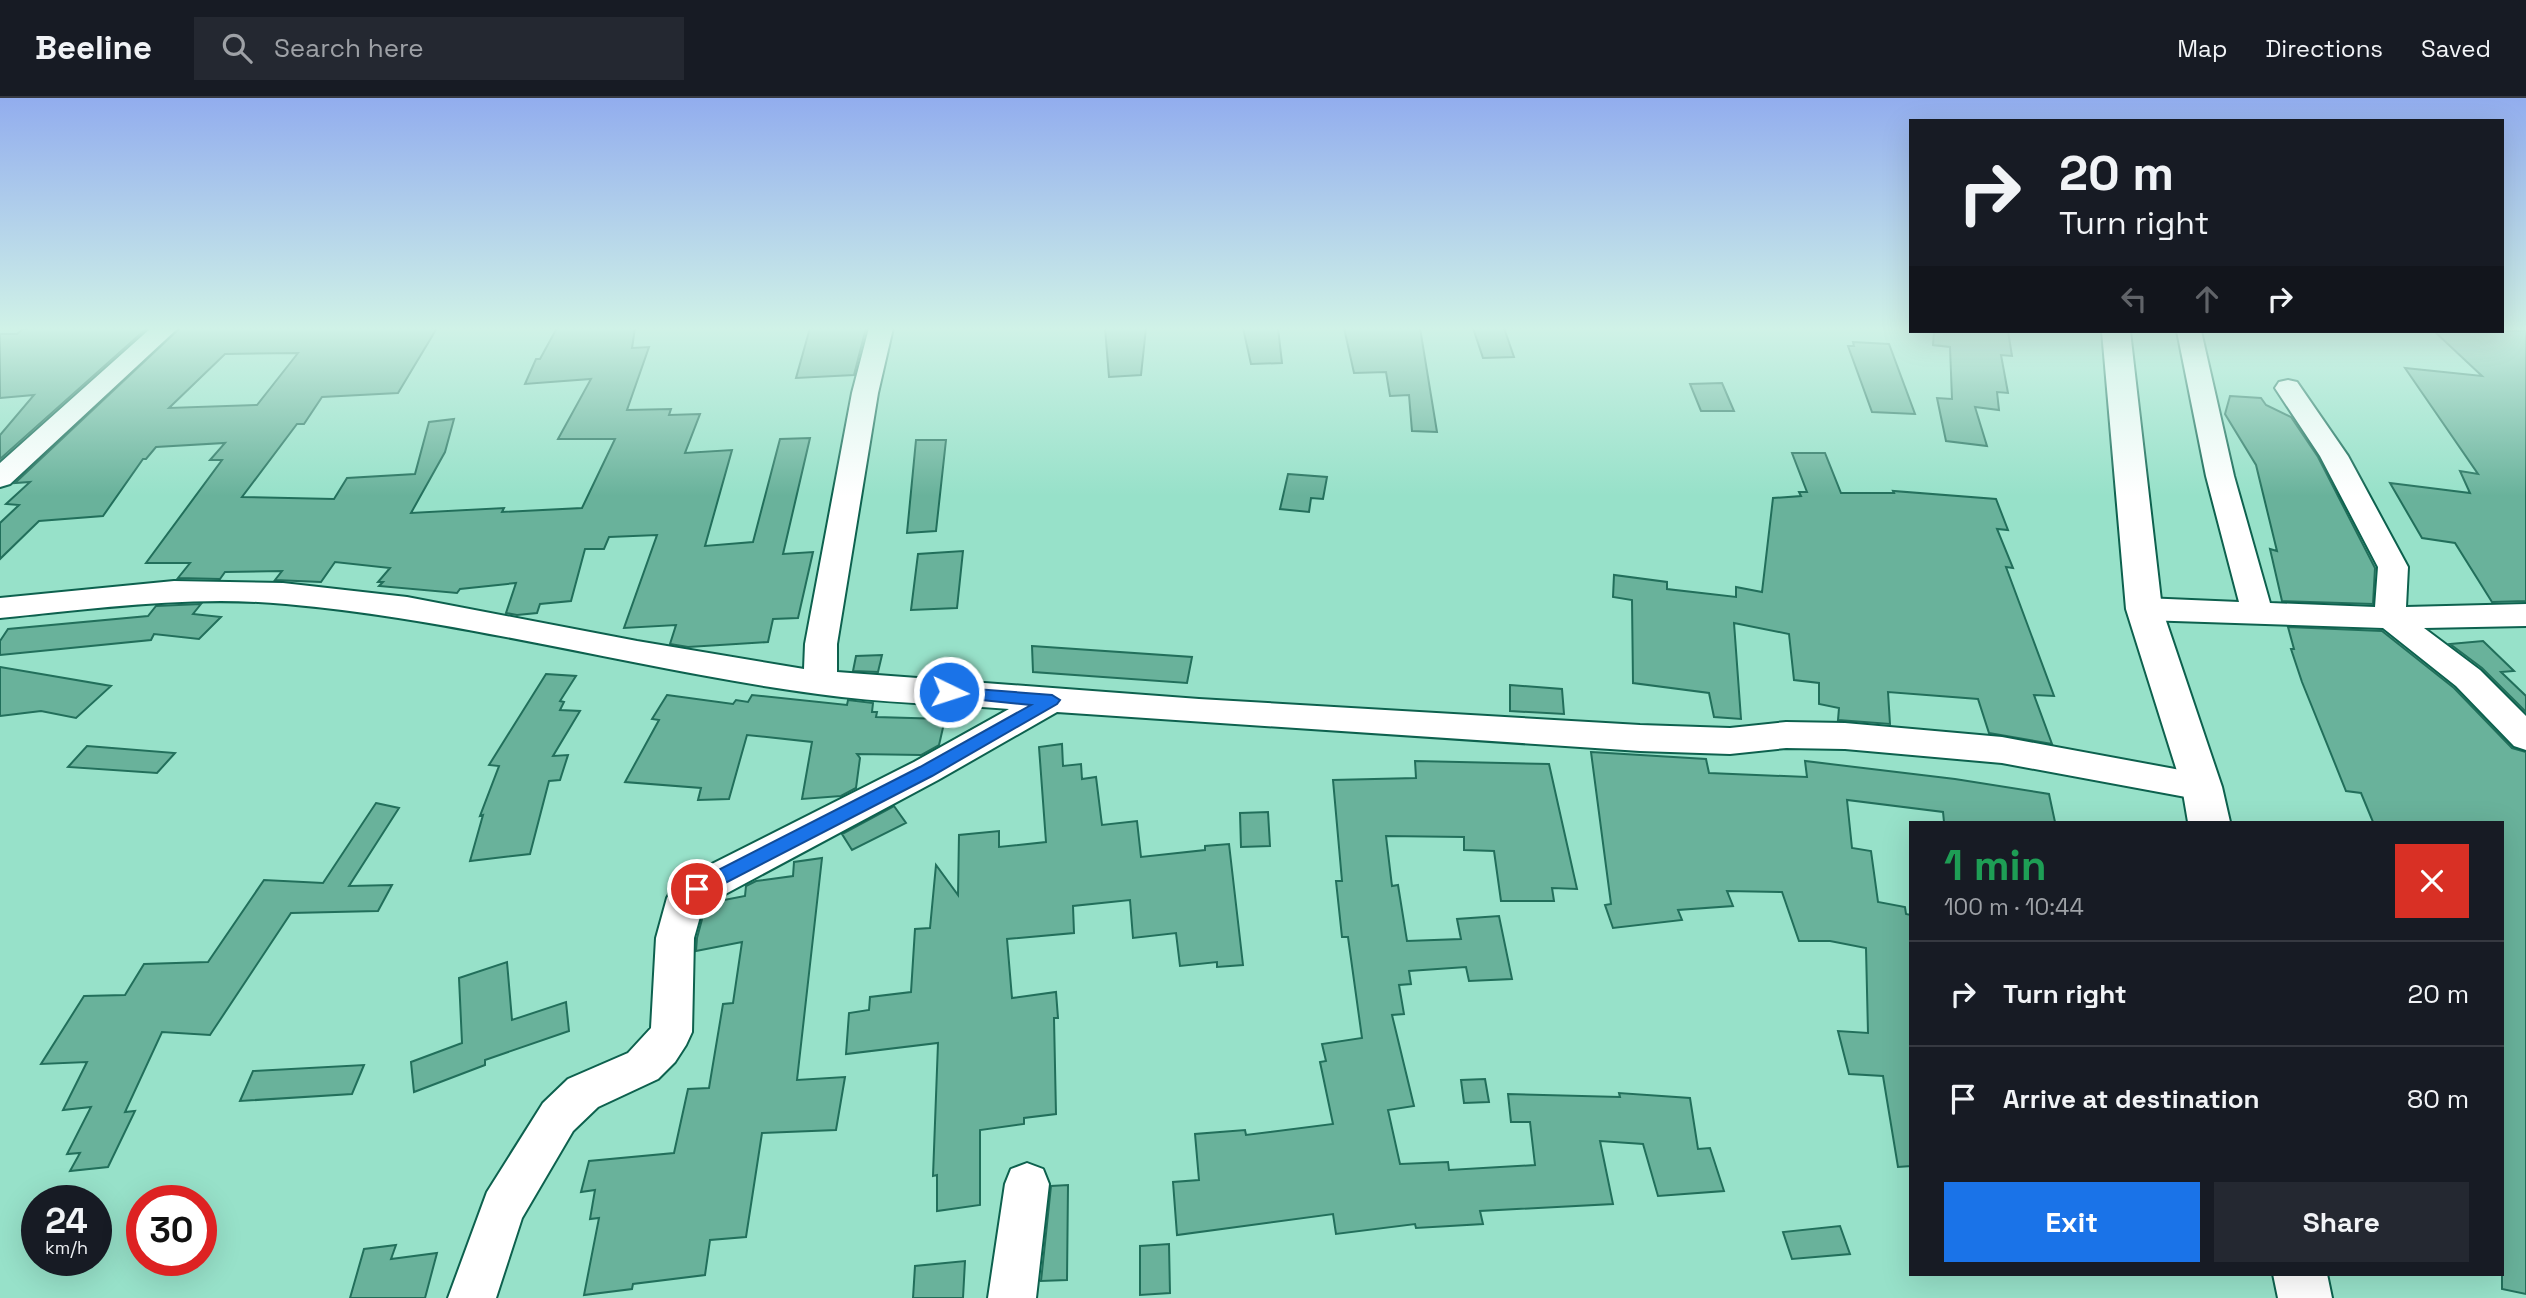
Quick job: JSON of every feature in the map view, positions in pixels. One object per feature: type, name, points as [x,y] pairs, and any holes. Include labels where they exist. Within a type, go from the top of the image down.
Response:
[{"type":"highway","points":[[2121,384],[2144,609],[2202,787],[2209,821]]},
{"type":"highway","points":[[2300,1276],[2305,1298]]},
{"type":"street","points":[[0,478],[104,384]]},
{"type":"street","points":[[820,682],[821,644],[867,384]]},
{"type":"street","points":[[2200,384],[2220,476],[2257,612]]},
{"type":"street","points":[[2288,388],[2334,456],[2393,567],[2390,618]]},
{"type":"street","points":[[0,608],[174,591],[283,593],[407,607],[637,652],[820,682],[1052,700],[1640,738],[1730,741],[1786,735],[1845,736],[2001,750],[2202,787]]},
{"type":"street","points":[[2144,609],[2390,618],[2526,615]]},
{"type":"street","points":[[2390,618],[2468,678],[2526,737]]},
{"type":"street","points":[[472,1298],[503,1208],[558,1117],[583,1093],[643,1066],[660,1049],[671,1032],[675,938],[686,898],[697,889],[926,771],[1052,700]]},
{"type":"street","points":[[1012,1298],[1027,1184]]},
{"type":"building","points":[[0,384],[84,384],[0,459],[0,435],[34,395],[0,398]]},
{"type":"building","points":[[120,384],[194,384],[169,408],[257,405],[274,384],[403,384],[398,393],[322,397],[304,424],[297,424],[242,497],[334,499],[347,478],[415,474],[429,422],[454,419],[445,452],[411,513],[504,508],[502,512],[582,508],[615,439],[558,439],[588,384],[636,384],[627,410],[671,409],[669,415],[700,414],[685,453],[732,450],[705,546],[753,542],[780,439],[810,438],[783,554],[813,552],[798,618],[773,619],[768,642],[688,647],[670,644],[676,625],[624,628],[657,535],[609,537],[604,549],[585,549],[571,601],[540,604],[537,613],[517,615],[506,613],[516,583],[460,589],[457,593],[379,586],[383,582],[378,582],[390,568],[335,562],[321,582],[275,580],[282,571],[225,572],[220,579],[178,578],[190,563],[146,563],[222,460],[210,460],[225,443],[156,447],[143,459],[103,516],[39,521],[0,559],[0,523],[19,505],[6,504],[30,482],[15,483]]},
{"type":"building","points":[[1388,384],[1429,384],[1437,432],[1412,431],[1409,395],[1390,396]]},
{"type":"building","points":[[1690,384],[1722,384],[1734,411],[1701,411]]},
{"type":"building","points":[[1862,384],[1904,384],[1915,414],[1872,412]]},
{"type":"building","points":[[1951,384],[2006,384],[2008,393],[1997,392],[1999,410],[1975,407],[1987,446],[1946,441],[1937,398],[1952,399]]},
{"type":"building","points":[[2416,384],[2526,384],[2526,601],[2492,602],[2455,543],[2422,538],[2390,483],[2470,493],[2460,471],[2478,474]]},
{"type":"building","points":[[2230,396],[2261,398],[2266,405],[2291,417],[2318,457],[2375,568],[2373,604],[2282,601],[2270,549],[2277,551],[2256,465],[2225,414]]},
{"type":"building","points":[[916,440],[946,440],[936,531],[907,533]]},
{"type":"building","points":[[1792,453],[1825,453],[1841,493],[1894,493],[1893,491],[1996,499],[2008,530],[1997,529],[2013,568],[2006,567],[2054,696],[2034,695],[2052,744],[1989,733],[1978,699],[1888,692],[1890,724],[1838,720],[1839,708],[1819,704],[1819,683],[1794,680],[1789,634],[1734,623],[1741,719],[1714,717],[1709,693],[1633,683],[1632,600],[1613,597],[1614,575],[1667,582],[1667,589],[1736,597],[1736,587],[1762,592],[1773,498],[1801,496],[1799,492],[1807,492]]},
{"type":"building","points":[[1288,474],[1327,477],[1323,499],[1311,498],[1309,512],[1280,509]]},
{"type":"building","points":[[963,551],[957,608],[911,610],[918,554]]},
{"type":"building","points":[[201,604],[193,614],[221,617],[199,639],[154,634],[151,640],[0,655],[0,641],[8,629],[148,616],[156,606]]},
{"type":"building","points":[[2288,627],[2382,631],[2454,688],[2512,748],[2526,752],[2526,1294],[2502,1289],[2504,821],[2373,821],[2361,793],[2346,791],[2302,682],[2291,649],[2294,649]]},
{"type":"building","points":[[2483,641],[2514,671],[2501,672],[2526,696],[2526,712],[2482,668],[2450,644]]},
{"type":"building","points":[[1032,646],[1192,657],[1187,683],[1033,672]]},
{"type":"building","points":[[882,655],[878,672],[853,671],[856,656]]},
{"type":"building","points":[[0,667],[111,686],[76,718],[41,711],[0,716]]},
{"type":"building","points":[[546,674],[576,676],[560,701],[564,702],[560,710],[580,711],[553,756],[568,755],[560,780],[549,781],[530,854],[470,861],[483,815],[480,816],[499,766],[489,765]]},
{"type":"building","points":[[1510,685],[1562,689],[1564,714],[1510,711]]},
{"type":"building","points":[[667,695],[733,704],[736,700],[748,702],[752,695],[847,705],[848,700],[873,703],[872,712],[877,712],[876,717],[945,719],[939,745],[921,755],[857,754],[860,758],[856,788],[841,796],[802,799],[812,742],[747,735],[729,799],[698,800],[701,788],[625,782],[659,720],[652,719]]},
{"type":"building","points":[[1062,744],[1063,766],[1081,764],[1082,779],[1096,777],[1102,825],[1137,821],[1141,857],[1205,850],[1205,846],[1229,844],[1243,965],[1217,967],[1217,962],[1180,966],[1176,933],[1133,938],[1130,900],[1073,906],[1074,933],[1007,939],[1012,998],[1056,992],[1056,1114],[1024,1118],[1024,1124],[980,1130],[980,1205],[937,1211],[937,1175],[933,1176],[938,1043],[846,1054],[849,1013],[869,1010],[870,997],[911,992],[915,929],[930,928],[936,865],[958,895],[959,835],[999,831],[999,847],[1046,842],[1039,747]]},
{"type":"building","points":[[87,746],[175,753],[157,773],[68,767]]},
{"type":"building","points":[[1591,752],[1706,759],[1709,773],[1807,777],[1805,761],[1955,779],[2049,794],[2055,821],[1944,821],[1943,812],[1847,800],[1852,848],[1871,851],[1878,902],[1905,907],[1906,914],[1909,915],[1909,1166],[1898,1167],[1883,1076],[1849,1074],[1838,1031],[1868,1033],[1866,948],[1830,941],[1799,941],[1782,892],[1727,891],[1733,906],[1678,910],[1682,920],[1613,928],[1605,905],[1611,904]]},
{"type":"building","points":[[1415,761],[1549,764],[1577,889],[1552,888],[1554,901],[1501,901],[1494,851],[1464,850],[1464,837],[1386,836],[1392,886],[1398,885],[1407,941],[1461,939],[1457,919],[1499,916],[1512,979],[1469,981],[1466,967],[1409,971],[1411,984],[1399,985],[1404,1014],[1392,1015],[1414,1106],[1388,1110],[1400,1164],[1448,1162],[1449,1170],[1535,1165],[1530,1122],[1511,1122],[1508,1094],[1620,1097],[1619,1093],[1690,1098],[1698,1149],[1710,1148],[1724,1191],[1658,1196],[1643,1144],[1600,1141],[1613,1204],[1480,1211],[1483,1224],[1416,1228],[1415,1224],[1336,1234],[1333,1214],[1177,1235],[1173,1182],[1199,1180],[1195,1134],[1245,1130],[1246,1135],[1333,1124],[1320,1062],[1326,1061],[1322,1044],[1362,1038],[1348,937],[1342,937],[1336,881],[1342,881],[1333,780],[1416,778]]},
{"type":"building","points":[[376,803],[399,808],[349,886],[392,885],[378,911],[291,913],[210,1035],[162,1032],[125,1112],[135,1111],[108,1167],[70,1171],[80,1153],[67,1154],[91,1107],[63,1110],[87,1062],[41,1064],[84,996],[125,995],[144,964],[208,962],[264,880],[323,883]]},
{"type":"building","points":[[894,806],[906,823],[852,850],[842,834]]},
{"type":"building","points":[[1268,812],[1270,846],[1241,847],[1240,813]]},
{"type":"building","points":[[822,858],[797,1080],[845,1077],[836,1130],[762,1133],[746,1237],[710,1240],[705,1275],[633,1284],[632,1289],[584,1295],[599,1218],[590,1219],[595,1190],[581,1192],[589,1161],[674,1153],[688,1089],[709,1088],[723,1004],[733,1003],[742,942],[696,951],[705,908],[719,901],[745,896],[746,886],[756,881],[793,876],[794,862]]},
{"type":"building","points":[[507,962],[512,1020],[566,1002],[569,1031],[485,1060],[485,1065],[414,1092],[411,1062],[462,1043],[459,978]]},
{"type":"building","points":[[364,1065],[352,1094],[240,1101],[253,1071]]},
{"type":"building","points":[[1485,1079],[1489,1102],[1464,1103],[1461,1080]]},
{"type":"building","points":[[1068,1185],[1067,1280],[1041,1281],[1051,1186]]},
{"type":"building","points":[[1840,1226],[1850,1254],[1792,1259],[1783,1232]]},
{"type":"building","points":[[1169,1244],[1170,1293],[1140,1295],[1140,1246]]},
{"type":"building","points":[[396,1245],[391,1259],[437,1253],[425,1298],[350,1298],[364,1249]]},
{"type":"building","points":[[965,1261],[963,1298],[913,1298],[915,1266]]},
{"type":"route","points":[[697,889],[926,771],[1052,700],[949,692]]}]
